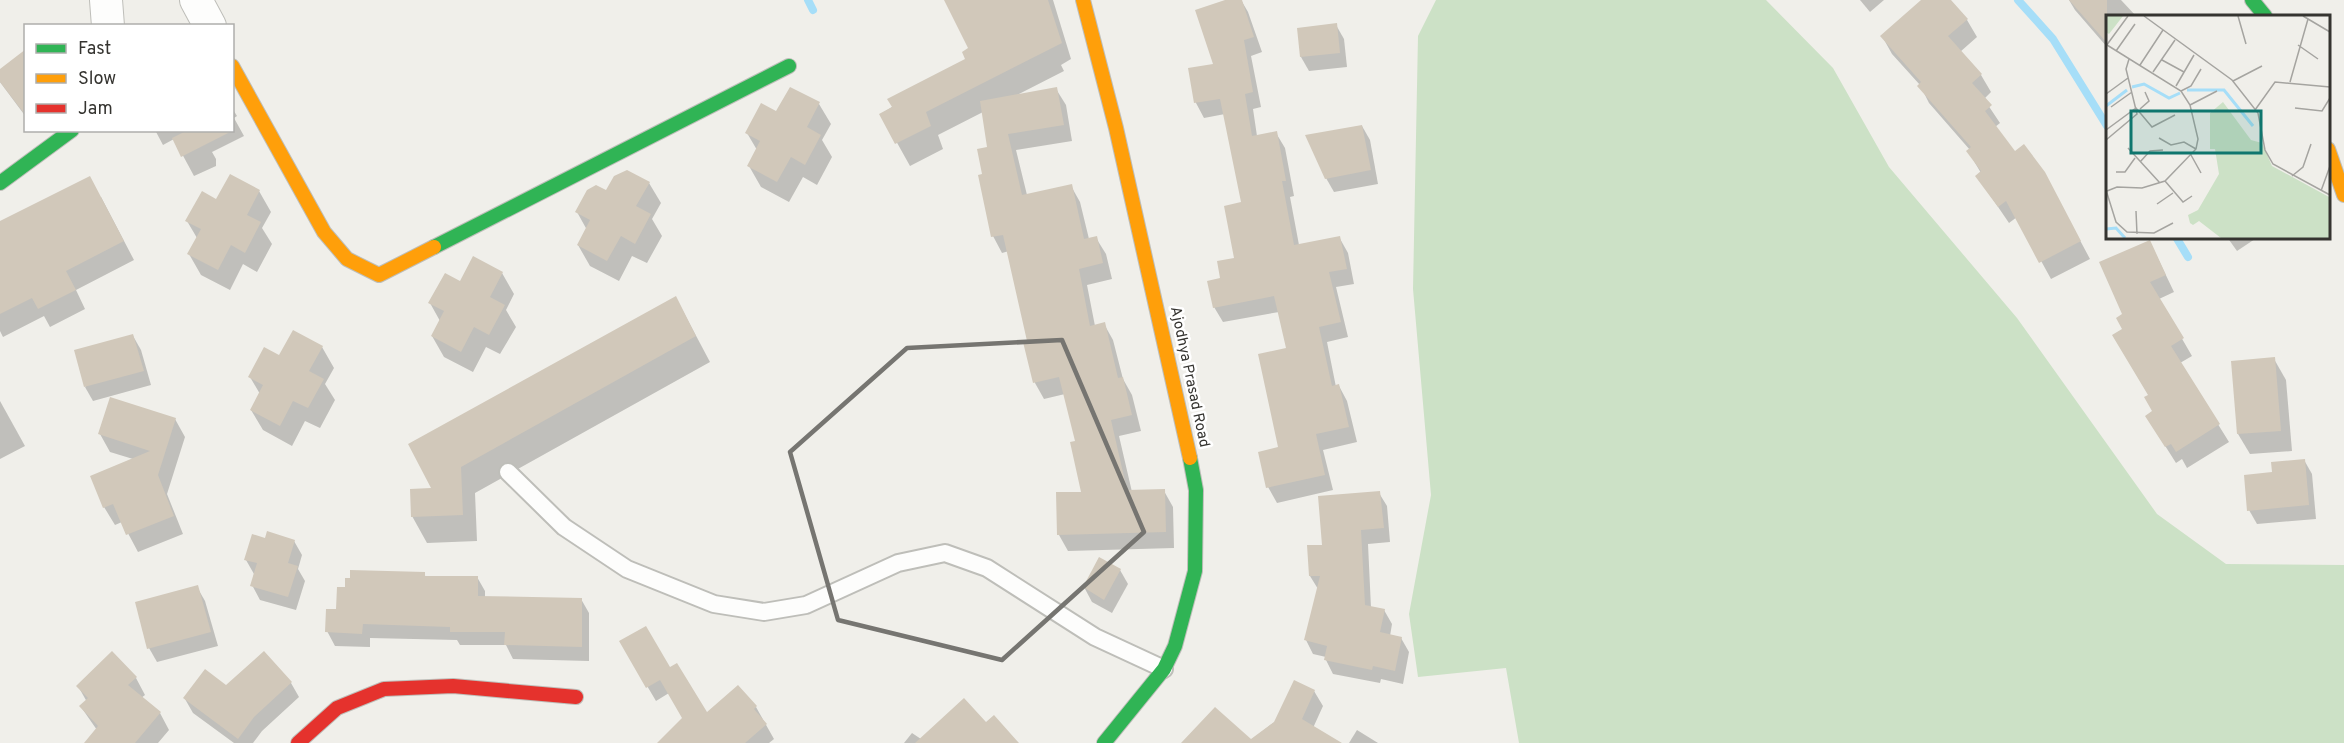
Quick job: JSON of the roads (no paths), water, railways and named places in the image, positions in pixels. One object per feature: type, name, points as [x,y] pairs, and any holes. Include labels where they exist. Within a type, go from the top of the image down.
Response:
[{"type":"street","points":[[106,0],[108,24]]},
{"type":"street","points":[[196,0],[209,24]]},
{"type":"street","name":"Ajodhya Prasad Road","points":[[1083,0],[1178,399],[1196,490],[1195,571],[1175,646],[1164,669],[1104,743]]},
{"type":"street","points":[[2252,0],[2264,15]]},
{"type":"street","points":[[234,70],[324,232],[339,253],[356,267],[380,275],[789,66]]},
{"type":"street","points":[[0,183],[69,132]]},
{"type":"street","points":[[2329,152],[2344,195]]},
{"type":"street","points":[[298,743],[337,708],[384,689],[453,686],[576,697]]},
{"type":"lane","points":[[508,472],[564,527],[627,569],[714,604],[764,612],[806,605],[898,563],[945,553],[987,568],[1095,637],[1164,669]]},
{"type":"waterway","points":[[808,0],[813,10]]},
{"type":"waterway","points":[[2018,0],[2053,39],[2106,124]]},
{"type":"waterway","points":[[2177,238],[2188,257]]}]
